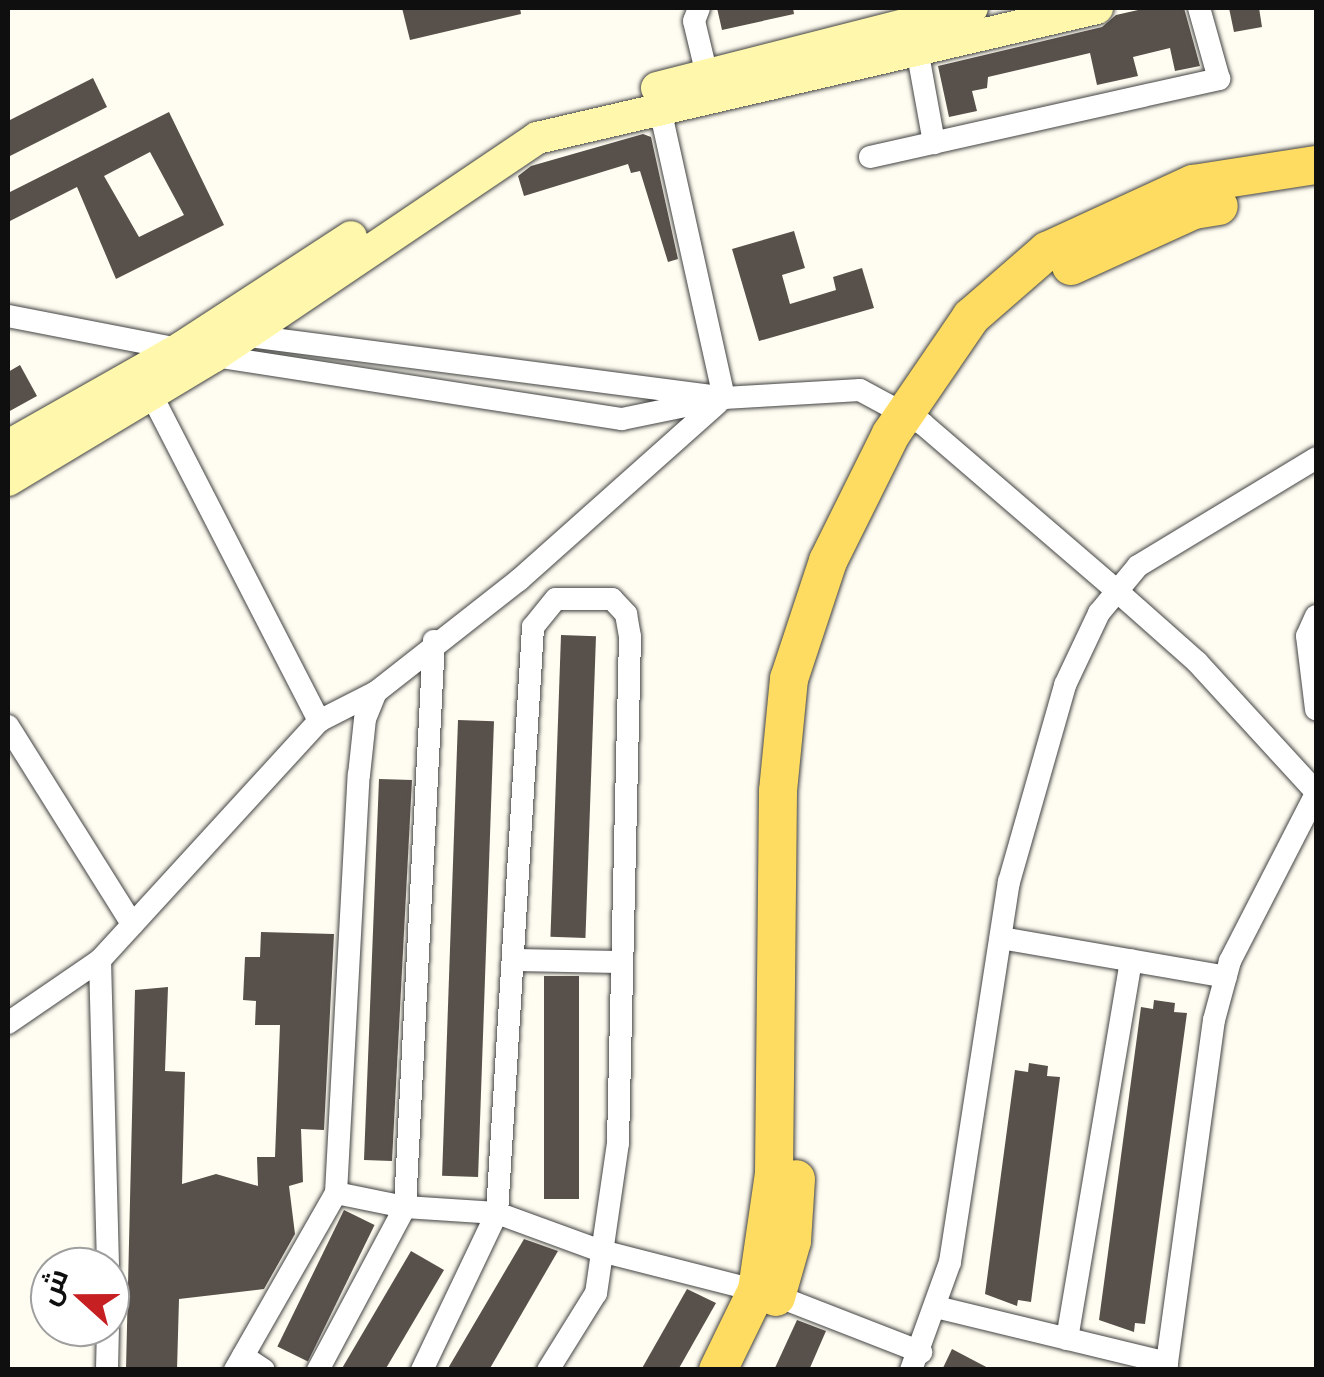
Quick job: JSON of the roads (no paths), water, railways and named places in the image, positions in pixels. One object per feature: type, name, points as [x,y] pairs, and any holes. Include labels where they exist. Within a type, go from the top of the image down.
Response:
[{"type":"main road","points":[[8,480],[214,356],[537,138],[660,109],[972,8]]},
{"type":"main road","points":[[8,446],[181,348],[531,120],[913,26],[1097,8]]},
{"type":"main road","points":[[738,1370],[767,1293],[774,1174],[778,791],[789,679],[828,561],[971,317],[1047,251],[1193,184],[1316,165]]},
{"type":"main road","points":[[914,416],[988,338],[1063,270],[1194,210],[1316,191]]},
{"type":"main road","points":[[718,1370],[767,1293]]},
{"type":"street","points":[[698,8],[694,21],[707,74]]},
{"type":"street","points":[[870,157],[1219,79],[1199,8]]},
{"type":"street","points":[[913,26],[934,143]]},
{"type":"street","points":[[660,109],[724,398]]},
{"type":"street","points":[[8,316],[214,356],[622,419],[724,398],[860,390],[914,416],[1197,662],[1316,793],[1226,977],[1214,1020],[1166,1366],[936,1308]]},
{"type":"street","points":[[181,348],[245,335],[724,398]]},
{"type":"street","points":[[151,394],[319,721]]},
{"type":"street","points":[[8,1023],[100,960],[319,721],[376,692],[434,641],[519,580],[724,398]]},
{"type":"street","points":[[336,1194],[405,1207],[497,1213],[601,1251],[767,1293],[916,1361],[950,1262],[1001,938],[1038,768],[1064,685],[1099,613],[1138,566],[1197,525],[1316,458]]},
{"type":"street","points":[[519,580],[543,612]]},
{"type":"street","points":[[422,1370],[497,1213],[534,627],[556,599],[612,599],[626,614],[618,1143],[596,1293],[548,1370]]},
{"type":"street","points":[[1316,616],[1307,636],[1316,708]]},
{"type":"street","points":[[318,1370],[405,1207],[434,641]]},
{"type":"street","points":[[264,1370],[239,1362],[336,1194],[360,775],[365,719],[376,692]]},
{"type":"street","points":[[8,726],[132,924]]},
{"type":"street","points":[[1001,938],[1226,977]]},
{"type":"street","points":[[100,960],[107,1247]]},
{"type":"street","points":[[515,960],[620,962]]},
{"type":"street","points":[[1067,1340],[1131,960]]}]
